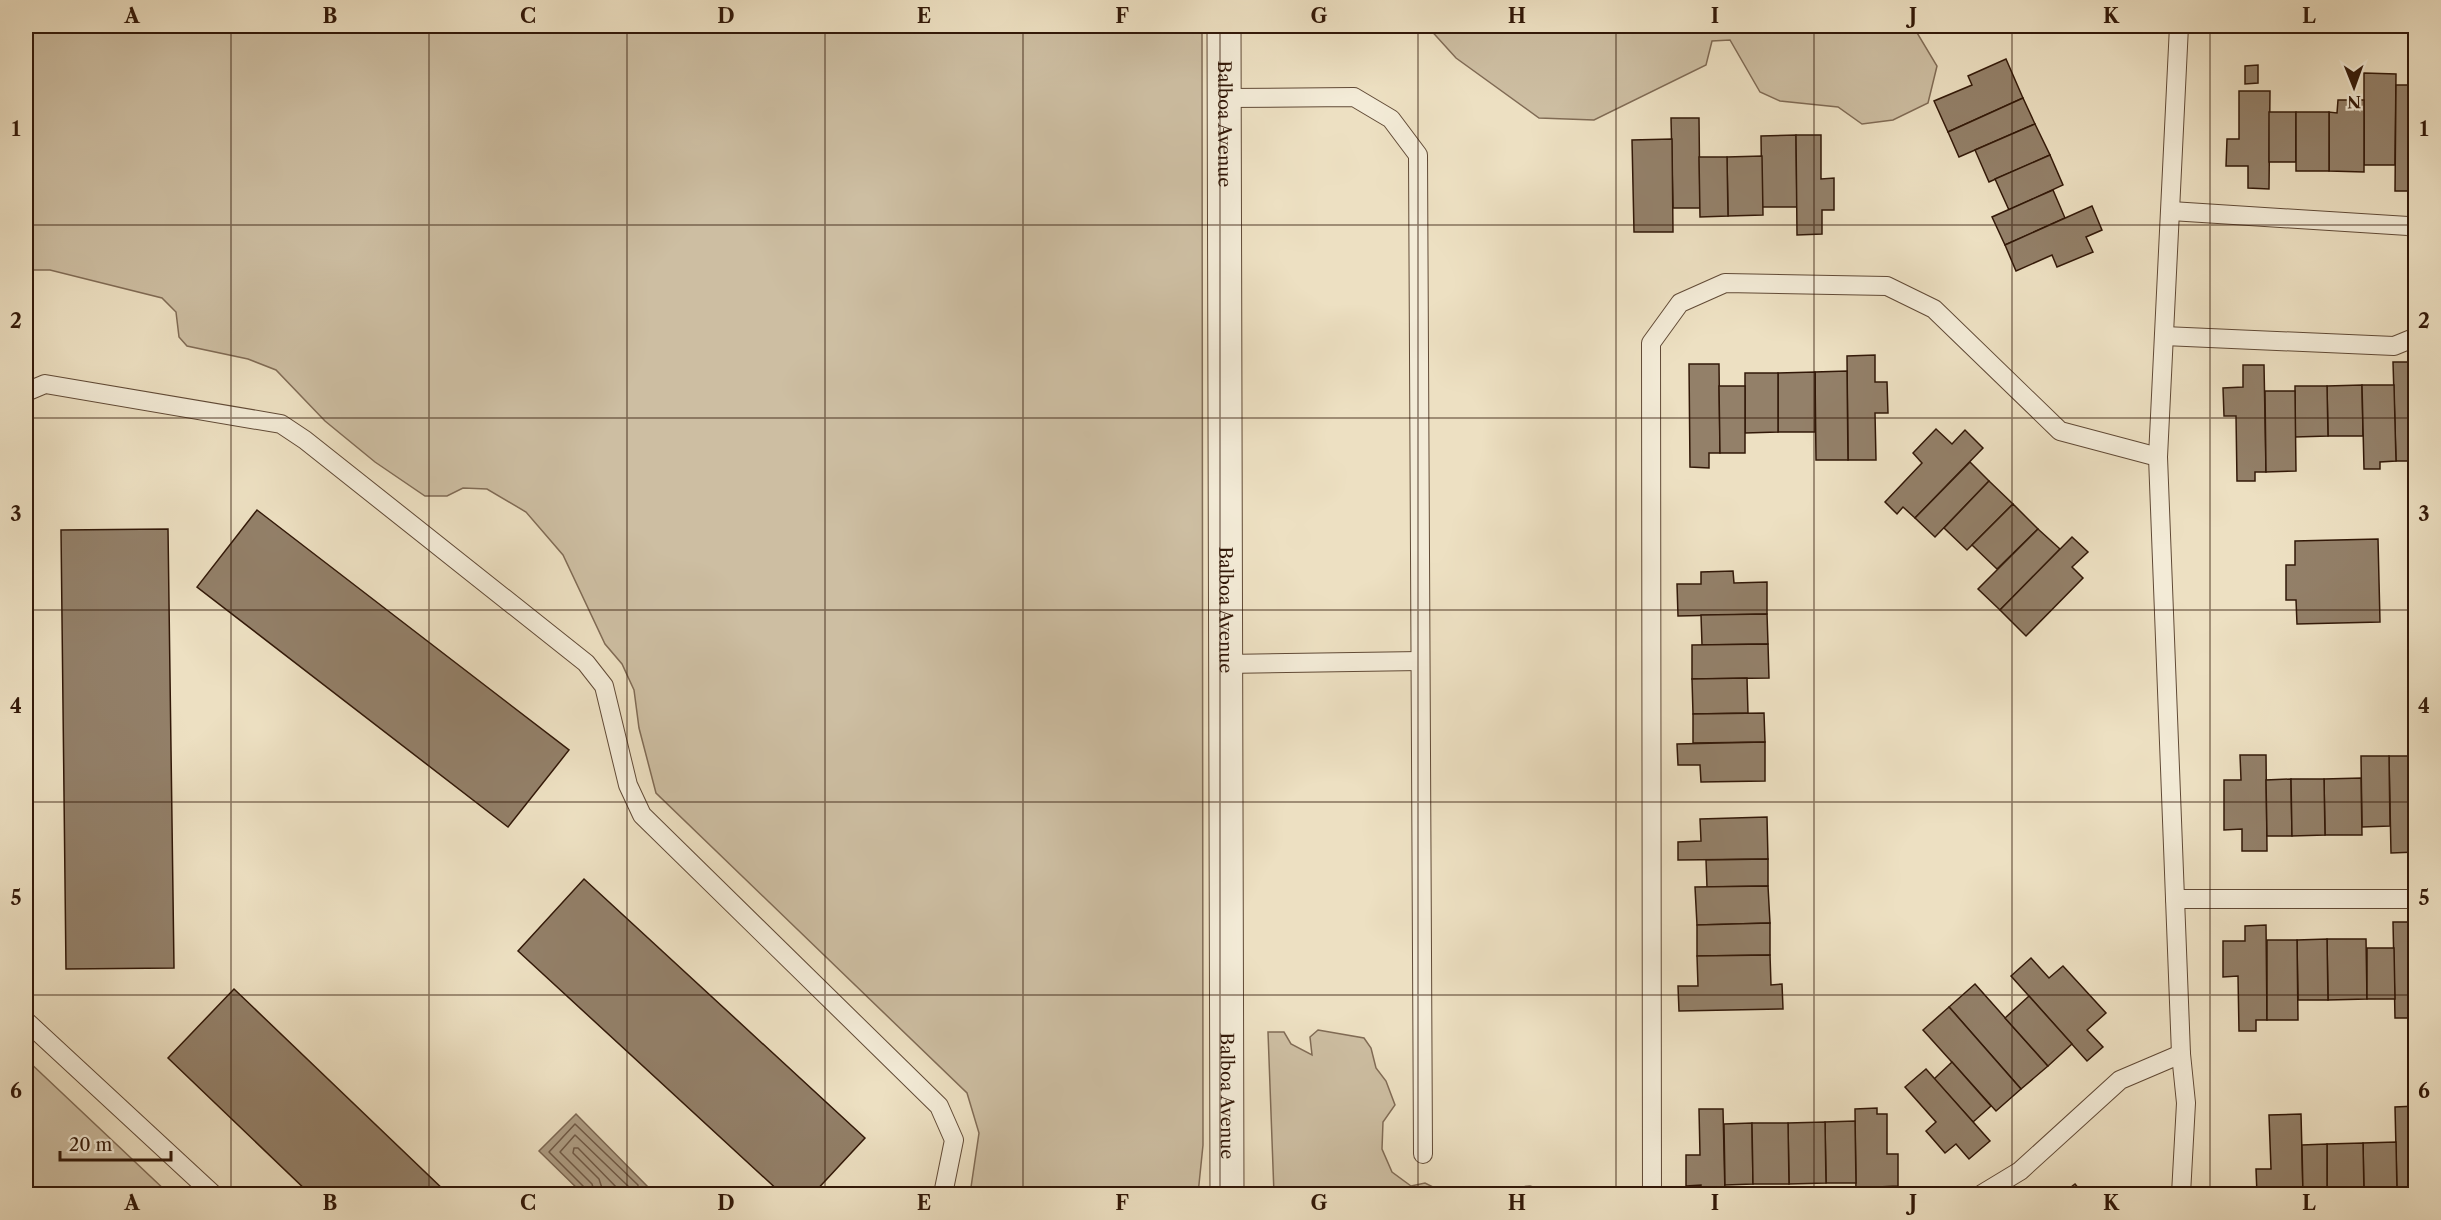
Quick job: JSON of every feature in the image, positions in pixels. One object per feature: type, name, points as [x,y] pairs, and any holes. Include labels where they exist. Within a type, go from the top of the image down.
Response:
[{"type":"street","name":"Balboa Avenue","points":[[1224,26],[1227,1194]]},
{"type":"lane","points":[[2179,26],[2158,457],[2181,1054],[2186,1103],[2181,1194]]},
{"type":"lane","points":[[1225,98],[1354,97],[1391,119],[1418,155],[1423,1154]]},
{"type":"lane","points":[[2171,211],[2408,226],[2415,229]]},
{"type":"lane","points":[[1652,1194],[1651,343],[1680,303],[1725,283],[1887,286],[1934,309],[2060,431],[2158,457]]},
{"type":"lane","points":[[2164,336],[2394,346],[2415,337]]},
{"type":"lane","points":[[26,392],[45,384],[281,424],[305,440],[586,663],[604,686],[628,785],[642,815],[939,1106],[954,1140],[943,1194]]},
{"type":"lane","points":[[1225,664],[1420,661]]},
{"type":"lane","points":[[2175,899],[2415,899]]},
{"type":"lane","points":[[26,1021],[213,1194]]},
{"type":"lane","points":[[1982,1194],[2020,1171],[2121,1080],[2181,1054]]},
{"type":"shaded area","points":[[26,26],[1202,26],[1203,1145],[1198,1194],[970,1194],[979,1133],[967,1093],[656,793],[639,728],[634,690],[622,664],[605,644],[563,555],[526,512],[487,489],[463,488],[447,496],[425,496],[375,462],[325,421],[276,370],[248,359],[187,346],[179,337],[176,312],[162,298],[50,270],[26,270]]},
{"type":"shaded area","points":[[1427,26],[1913,26],[1937,66],[1928,103],[1893,120],[1862,124],[1838,107],[1780,101],[1760,92],[1730,40],[1712,41],[1706,65],[1594,120],[1539,118],[1456,58]]},
{"type":"shaded area","points":[[1318,1030],[1364,1038],[1371,1048],[1376,1068],[1386,1081],[1395,1105],[1383,1122],[1382,1149],[1392,1172],[1411,1186],[1425,1183],[1447,1194],[1274,1194],[1268,1032],[1284,1032],[1291,1044],[1312,1055],[1310,1037]]},
{"type":"shaded area","points":[[26,1059],[169,1194],[26,1194]]},
{"type":"shaded area","points":[[1530,1186],[1557,1194],[1447,1194]]},
{"type":"water","points":[[576,1114],[648,1187],[641,1194],[583,1194],[539,1151]]},
{"type":"building","points":[[2006,59],[2023,98],[1948,132],[1934,101],[1972,85],[1968,76]]},
{"type":"building","points":[[2258,65],[2258,83],[2245,84],[2245,66]]},
{"type":"building","points":[[2364,73],[2396,74],[2395,165],[2364,165]]},
{"type":"building","points":[[2396,85],[2416,85],[2416,191],[2395,191]]},
{"type":"building","points":[[2239,91],[2270,91],[2269,189],[2248,188],[2248,166],[2226,166],[2227,139],[2239,139]]},
{"type":"building","points":[[2023,98],[2035,124],[1959,157],[1948,132]]},
{"type":"building","points":[[2338,100],[2364,100],[2364,172],[2329,171],[2329,112],[2337,113]]},
{"type":"building","points":[[2269,112],[2296,112],[2296,162],[2269,162]]},
{"type":"building","points":[[2296,112],[2329,112],[2329,171],[2296,171]]},
{"type":"building","points":[[1671,118],[1699,118],[1700,208],[1673,208]]},
{"type":"building","points":[[2035,124],[2050,155],[1989,182],[1975,150]]},
{"type":"building","points":[[1796,135],[1797,207],[1762,207],[1761,136]]},
{"type":"building","points":[[1796,135],[1821,135],[1821,179],[1834,178],[1834,210],[1822,210],[1822,234],[1797,235]]},
{"type":"building","points":[[1672,139],[1673,232],[1634,232],[1632,140]]},
{"type":"building","points":[[2050,155],[2063,185],[2009,210],[1995,179]]},
{"type":"building","points":[[1762,156],[1763,215],[1728,216],[1727,157]]},
{"type":"building","points":[[1699,157],[1727,157],[1728,216],[1700,217]]},
{"type":"building","points":[[2053,190],[2065,218],[2005,245],[1992,217]]},
{"type":"building","points":[[2092,206],[2102,230],[2086,237],[2093,252],[2057,267],[2052,255],[2016,271],[2005,245]]},
{"type":"building","points":[[1875,355],[1875,382],[1887,382],[1888,413],[1875,413],[1876,460],[1848,460],[1847,356]]},
{"type":"building","points":[[2393,362],[2414,362],[2416,461],[2396,461]]},
{"type":"building","points":[[1689,364],[1719,364],[1720,453],[1709,453],[1709,468],[1690,467]]},
{"type":"building","points":[[2243,365],[2264,365],[2266,472],[2255,472],[2255,481],[2237,481],[2236,416],[2224,416],[2223,388],[2243,387]]},
{"type":"building","points":[[1847,371],[1848,460],[1816,460],[1815,372]]},
{"type":"building","points":[[1815,372],[1815,432],[1778,432],[1778,373]]},
{"type":"building","points":[[1745,373],[1778,373],[1778,432],[1745,433]]},
{"type":"building","points":[[2362,385],[2363,436],[2328,436],[2327,386]]},
{"type":"building","points":[[2362,385],[2394,385],[2396,461],[2380,462],[2380,469],[2364,469]]},
{"type":"building","points":[[1719,386],[1745,386],[1745,453],[1720,453]]},
{"type":"building","points":[[2295,386],[2327,386],[2328,436],[2295,437]]},
{"type":"building","points":[[2265,391],[2295,391],[2296,471],[2266,472]]},
{"type":"building","points":[[1936,429],[1952,444],[1965,430],[1983,448],[1915,518],[1903,507],[1897,514],[1885,502],[1922,463],[1913,453]]},
{"type":"building","points":[[1970,462],[1989,481],[1935,537],[1915,518]]},
{"type":"building","points":[[1989,481],[2013,504],[1967,550],[1944,528]]},
{"type":"building","points":[[2013,504],[2038,529],[1997,569],[1972,545]]},
{"type":"building","points":[[257,510],[569,750],[508,827],[197,587]]},
{"type":"building","points":[[168,529],[174,968],[66,969],[61,530]]},
{"type":"building","points":[[2038,529],[2060,549],[2000,610],[1978,589]]},
{"type":"building","points":[[2072,537],[2088,552],[2072,567],[2083,578],[2026,636],[2000,610]]},
{"type":"building","points":[[2378,539],[2380,622],[2297,624],[2296,600],[2286,600],[2286,565],[2295,565],[2295,541]]},
{"type":"building","points":[[1733,571],[1734,583],[1767,582],[1767,614],[1678,616],[1677,584],[1701,584],[1701,572]]},
{"type":"building","points":[[1767,614],[1768,644],[1702,645],[1701,615]]},
{"type":"building","points":[[1768,644],[1769,678],[1692,679],[1692,645]]},
{"type":"building","points":[[1747,678],[1748,713],[1693,714],[1692,679]]},
{"type":"building","points":[[1764,713],[1765,742],[1693,743],[1693,714]]},
{"type":"building","points":[[2408,735],[2416,735],[2416,852],[2391,853],[2389,756],[2409,756]]},
{"type":"building","points":[[1765,742],[1765,781],[1701,782],[1700,765],[1678,765],[1677,744]]},
{"type":"building","points":[[2240,755],[2266,755],[2267,851],[2242,851],[2242,829],[2224,830],[2224,780],[2241,780]]},
{"type":"building","points":[[2361,756],[2389,756],[2390,826],[2362,827]]},
{"type":"building","points":[[2361,778],[2362,835],[2325,835],[2324,779]]},
{"type":"building","points":[[2291,779],[2292,836],[2267,836],[2266,780]]},
{"type":"building","points":[[2291,779],[2324,779],[2325,835],[2292,836]]},
{"type":"building","points":[[1767,817],[1768,859],[1678,860],[1678,842],[1701,841],[1700,819]]},
{"type":"building","points":[[1768,859],[1768,886],[1707,887],[1706,860]]},
{"type":"building","points":[[584,879],[865,1138],[813,1194],[782,1194],[518,951]]},
{"type":"building","points":[[1768,886],[1770,923],[1697,925],[1695,887]]},
{"type":"building","points":[[2393,922],[2416,922],[2416,1018],[2395,1018]]},
{"type":"building","points":[[1770,923],[1770,955],[1697,956],[1697,925]]},
{"type":"building","points":[[2266,925],[2267,1020],[2256,1020],[2256,1031],[2239,1031],[2238,976],[2223,977],[2223,941],[2245,941],[2245,926]]},
{"type":"building","points":[[2327,939],[2366,939],[2367,999],[2328,1000]]},
{"type":"building","points":[[2327,939],[2328,1000],[2298,1000],[2297,940]]},
{"type":"building","points":[[2267,940],[2297,940],[2298,1020],[2267,1020]]},
{"type":"building","points":[[2367,948],[2394,948],[2395,999],[2367,999]]},
{"type":"building","points":[[1770,955],[1771,985],[1782,984],[1783,1009],[1679,1011],[1678,986],[1698,986],[1697,956]]},
{"type":"building","points":[[2031,958],[2049,978],[2063,966],[2106,1013],[2087,1030],[2103,1047],[2087,1061],[2011,976]]},
{"type":"building","points":[[1975,984],[2048,1066],[2021,1089],[1949,1007]]},
{"type":"building","points":[[234,989],[448,1194],[310,1194],[168,1058]]},
{"type":"building","points":[[2029,996],[2072,1044],[2048,1066],[2005,1018]]},
{"type":"building","points":[[1949,1007],[2021,1089],[1996,1111],[1923,1030]]},
{"type":"building","points":[[1952,1062],[1991,1106],[1973,1122],[1934,1079]]},
{"type":"building","points":[[1926,1069],[1990,1141],[1969,1159],[1956,1144],[1945,1153],[1926,1131],[1936,1122],[1905,1087]]},
{"type":"building","points":[[2416,1106],[2416,1192],[2397,1192],[2395,1107]]},
{"type":"building","points":[[1877,1108],[1877,1114],[1887,1114],[1887,1154],[1898,1154],[1898,1186],[1878,1187],[1878,1194],[1856,1194],[1855,1109]]},
{"type":"building","points":[[1699,1109],[1723,1109],[1725,1194],[1701,1194],[1701,1185],[1686,1186],[1686,1155],[1700,1155]]},
{"type":"building","points":[[2301,1114],[2303,1194],[2257,1194],[2256,1169],[2271,1169],[2269,1115]]},
{"type":"building","points":[[1855,1121],[1856,1183],[1826,1183],[1825,1122]]},
{"type":"building","points":[[1825,1122],[1826,1183],[1789,1184],[1788,1123]]},
{"type":"building","points":[[1752,1123],[1753,1184],[1725,1185],[1724,1124]]},
{"type":"building","points":[[1752,1123],[1788,1123],[1789,1184],[1753,1184]]},
{"type":"building","points":[[2396,1142],[2397,1192],[2364,1193],[2363,1143]]},
{"type":"building","points":[[2363,1143],[2364,1193],[2327,1194],[2327,1144]]},
{"type":"building","points":[[2327,1144],[2327,1194],[2303,1194],[2302,1145]]},
{"type":"building","points":[[2075,1184],[2083,1194],[2062,1194]]}]
